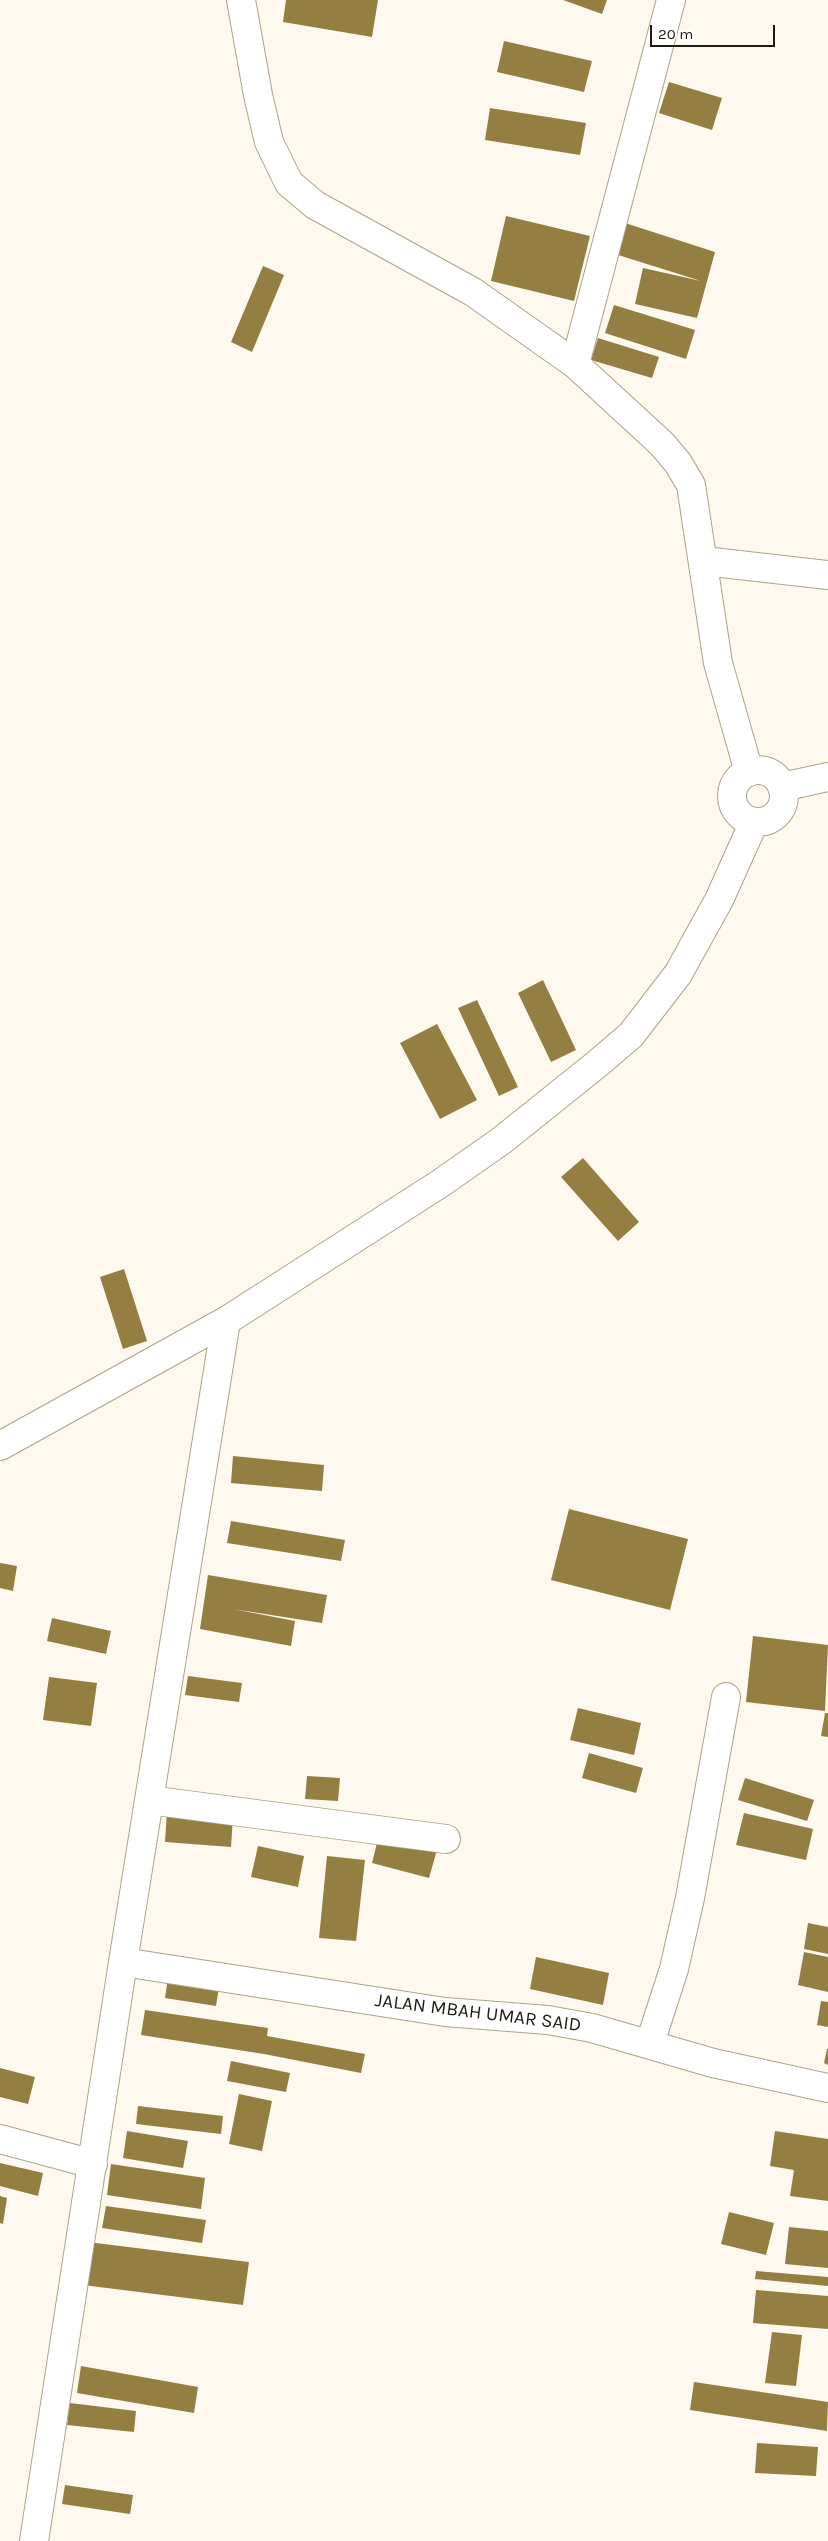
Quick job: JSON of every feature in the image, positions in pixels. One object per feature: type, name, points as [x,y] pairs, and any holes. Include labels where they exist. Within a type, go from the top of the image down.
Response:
[{"type":"street","points":[[241,0],[258,95],[269,142],[289,183],[315,205],[473,292],[575,364],[662,444],[678,463],[691,485],[718,663],[749,772]]},
{"type":"street","points":[[575,364],[671,0]]},
{"type":"street","points":[[704,561],[828,575]]},
{"type":"street","points":[[765,771],[772,774],[782,787],[784,802],[776,815],[770,820],[754,822],[739,814],[732,799],[736,782],[749,772],[765,771]]},
{"type":"street","points":[[782,787],[828,777]]},
{"type":"street","points":[[0,1446],[226,1321],[441,1183],[501,1141],[631,1035],[678,974],[699,939],[719,900],[754,822]]},
{"type":"street","points":[[34,2541],[123,1962],[226,1321]]},
{"type":"street","points":[[650,2043],[674,1969],[690,1898],[726,1697]]},
{"type":"street","points":[[149,1800],[446,1839]]},
{"type":"street","name":"JALAN MBAH UMAR SAID","points":[[123,1962],[445,2012],[548,2020],[592,2028],[650,2043],[713,2063],[828,2088]]},
{"type":"street","points":[[0,2139],[93,2164]]},
{"type":"building","points":[[286,0],[378,0],[372,37],[283,22]]},
{"type":"building","points":[[563,0],[607,0],[602,14]]},
{"type":"building","points":[[504,41],[592,61],[584,92],[497,72]]},
{"type":"building","points":[[669,82],[722,98],[712,130],[659,113]]},
{"type":"building","points":[[490,108],[586,123],[580,155],[485,140]]},
{"type":"building","points":[[506,216],[590,236],[574,301],[491,281]]},
{"type":"building","points":[[625,223],[715,252],[697,318],[635,304],[643,268],[701,281],[615,254]]},
{"type":"building","points":[[263,266],[284,275],[252,352],[231,342]]},
{"type":"building","points":[[614,305],[695,330],[686,359],[605,333]]},
{"type":"building","points":[[598,338],[659,357],[652,378],[591,360]]},
{"type":"building","points":[[543,980],[576,1050],[551,1062],[518,993]]},
{"type":"building","points":[[477,1000],[518,1087],[499,1096],[458,1008]]},
{"type":"building","points":[[437,1024],[477,1100],[440,1119],[400,1043]]},
{"type":"building","points":[[583,1158],[639,1222],[618,1241],[561,1177]]},
{"type":"building","points":[[124,1269],[147,1341],[123,1349],[100,1277]]},
{"type":"building","points":[[233,1456],[324,1465],[322,1491],[231,1483]]},
{"type":"building","points":[[569,1509],[688,1539],[670,1610],[551,1580]]},
{"type":"building","points":[[231,1521],[345,1540],[341,1561],[227,1543]]},
{"type":"building","points":[[0,1563],[17,1566],[13,1591],[0,1588]]},
{"type":"building","points":[[208,1575],[327,1595],[322,1623],[233,1609],[295,1621],[291,1646],[200,1629]]},
{"type":"building","points":[[52,1618],[111,1631],[106,1654],[47,1641]]},
{"type":"building","points":[[753,1636],[828,1645],[825,1711],[746,1702]]},
{"type":"building","points":[[188,1676],[242,1683],[239,1702],[185,1695]]},
{"type":"building","points":[[49,1677],[97,1683],[91,1726],[43,1720]]},
{"type":"building","points":[[578,1708],[641,1723],[634,1755],[570,1740]]},
{"type":"building","points":[[825,1713],[828,1713],[828,1737],[821,1736]]},
{"type":"building","points":[[589,1753],[643,1768],[636,1793],[582,1778]]},
{"type":"building","points":[[307,1776],[340,1778],[338,1801],[305,1799]]},
{"type":"building","points":[[745,1778],[814,1800],[807,1821],[738,1800]]},
{"type":"building","points":[[167,1811],[233,1817],[231,1847],[165,1842]]},
{"type":"building","points":[[744,1813],[813,1829],[806,1860],[736,1845]]},
{"type":"building","points":[[379,1835],[437,1850],[429,1878],[372,1863]]},
{"type":"building","points":[[258,1846],[304,1856],[298,1887],[251,1877]]},
{"type":"building","points":[[327,1856],[365,1860],[356,1941],[319,1938]]},
{"type":"building","points":[[808,1923],[828,1927],[828,1954],[804,1949]]},
{"type":"building","points":[[804,1952],[828,1957],[828,1992],[798,1985]]},
{"type":"building","points":[[536,1957],[609,1973],[603,2005],[530,1989]]},
{"type":"building","points":[[168,1978],[219,1987],[216,2006],[165,1998]]},
{"type":"building","points":[[821,2001],[828,2002],[828,2027],[817,2025]]},
{"type":"building","points":[[145,2010],[268,2028],[267,2036],[365,2054],[361,2073],[264,2054],[141,2035]]},
{"type":"building","points":[[828,2049],[828,2065],[824,2063]]},
{"type":"building","points":[[231,2061],[290,2073],[286,2092],[227,2081]]},
{"type":"building","points":[[0,2068],[35,2077],[28,2104],[0,2097]]},
{"type":"building","points":[[239,2094],[272,2101],[262,2151],[229,2144]]},
{"type":"building","points":[[138,2106],[223,2116],[221,2134],[136,2124]]},
{"type":"building","points":[[127,2131],[188,2141],[183,2168],[123,2158]]},
{"type":"building","points":[[775,2131],[828,2139],[828,2201],[790,2196],[794,2170],[770,2166]]},
{"type":"building","points":[[0,2163],[43,2173],[38,2196],[0,2186]]},
{"type":"building","points":[[111,2164],[205,2178],[201,2209],[107,2195]]},
{"type":"building","points":[[0,2196],[7,2198],[3,2224],[0,2223]]},
{"type":"building","points":[[106,2206],[206,2220],[202,2243],[102,2228]]},
{"type":"building","points":[[729,2212],[774,2223],[766,2255],[721,2244]]},
{"type":"building","points":[[789,2227],[828,2231],[828,2268],[785,2264]]},
{"type":"building","points":[[88,2242],[249,2262],[243,2305],[83,2285]]},
{"type":"building","points":[[756,2271],[828,2277],[828,2286],[755,2279]]},
{"type":"building","points":[[756,2290],[828,2296],[828,2329],[753,2323]]},
{"type":"building","points":[[772,2332],[802,2335],[796,2386],[765,2383]]},
{"type":"building","points":[[81,2366],[198,2387],[194,2413],[77,2393]]},
{"type":"building","points":[[694,2382],[828,2402],[827,2431],[690,2410]]},
{"type":"building","points":[[70,2403],[136,2411],[134,2432],[67,2425]]},
{"type":"building","points":[[757,2443],[818,2447],[816,2476],[755,2473]]},
{"type":"building","points":[[65,2485],[133,2495],[130,2514],[62,2504]]}]
